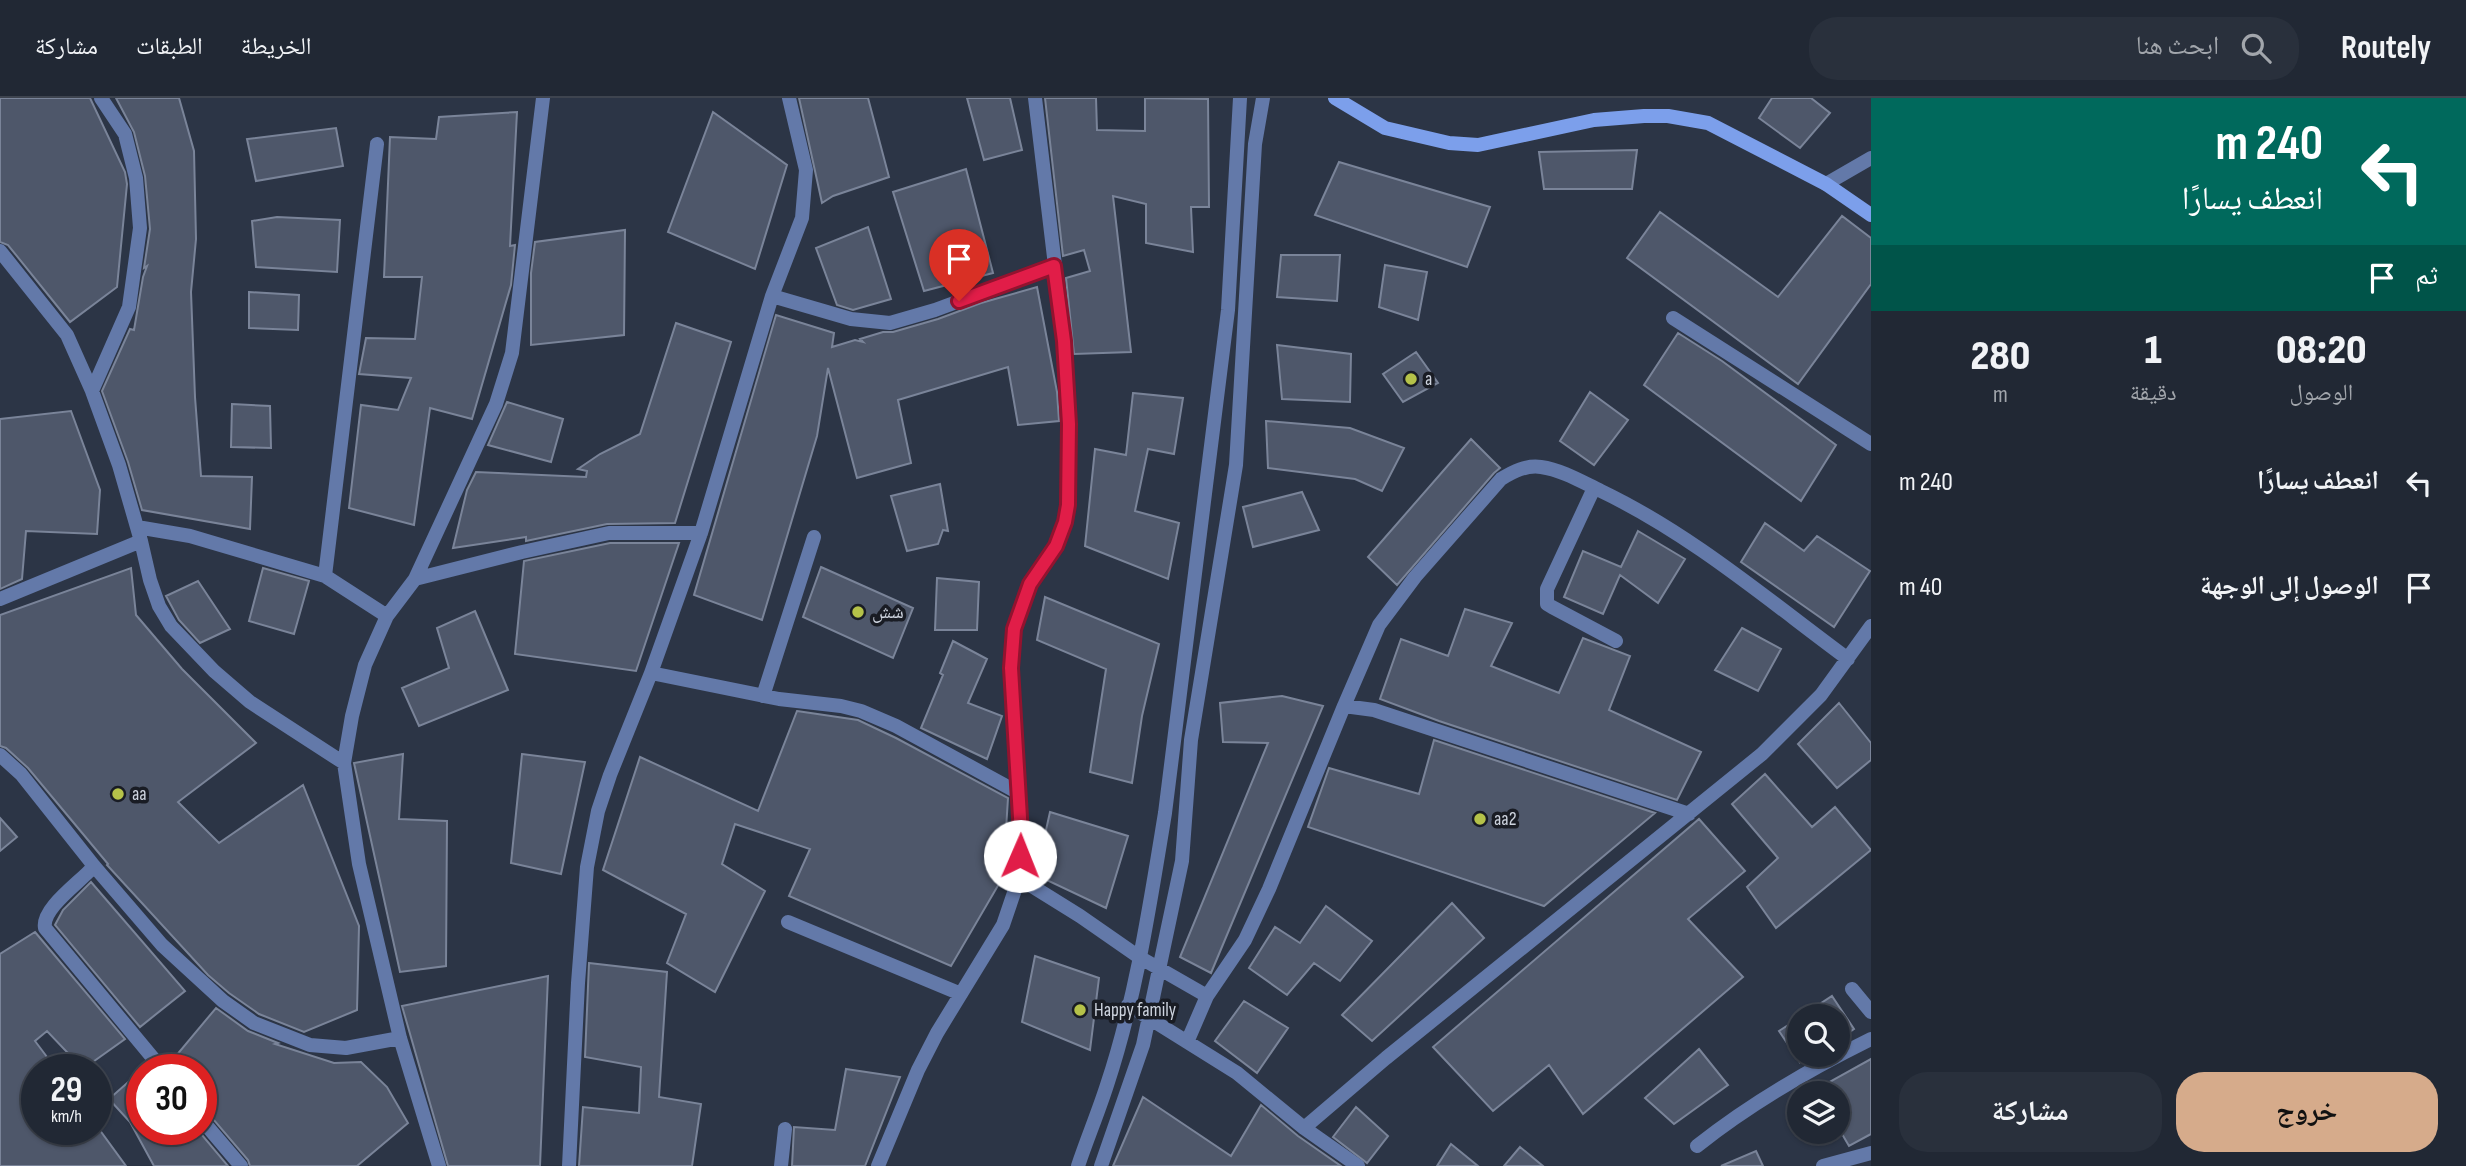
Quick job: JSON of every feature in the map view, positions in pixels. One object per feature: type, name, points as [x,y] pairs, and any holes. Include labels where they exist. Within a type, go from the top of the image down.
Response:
[{"type":"street","points":[[92,391],[128,307],[141,228],[136,178],[125,134],[101,98]]},
{"type":"street","points":[[439,1166],[400,1038],[359,864],[344,763],[365,665],[387,616],[415,579],[496,404],[512,353],[543,98]]},
{"type":"street","points":[[569,1166],[587,867],[598,811],[652,673],[701,533],[772,296],[802,218],[806,170],[789,98]]},
{"type":"street","points":[[878,1166],[918,1070],[1003,925],[1019,877],[1021,834],[1011,668],[1014,629],[1030,584],[1056,546],[1068,505],[1069,424],[1064,341],[1035,98]]},
{"type":"street","points":[[1078,1166],[1107,1086],[1128,1005],[1165,813],[1228,310],[1240,98]]},
{"type":"street","points":[[1101,1166],[1143,1045],[1182,862],[1193,727],[1236,465],[1255,144],[1263,98]]},
{"type":"street","points":[[1335,98],[1385,128],[1449,143],[1478,145],[1594,120],[1644,116],[1708,123],[1826,184],[1871,215]]},
{"type":"street","points":[[325,576],[377,144]]},
{"type":"street","points":[[1826,184],[1871,158]]},
{"type":"street","points":[[0,251],[67,335],[92,391],[119,466],[150,580],[159,606],[171,626],[214,671],[250,702],[344,763]]},
{"type":"street","points":[[772,296],[851,319],[890,323],[935,310],[1054,266]]},
{"type":"street","points":[[1673,318],[1871,444]]},
{"type":"street","points":[[1188,1040],[1207,996],[1245,940],[1269,889],[1379,625],[1415,577],[1501,479],[1514,471],[1542,467],[1562,473],[1641,510],[1703,551],[1849,659]]},
{"type":"street","points":[[1594,488],[1547,589],[1546,598],[1547,604],[1616,641]]},
{"type":"street","points":[[415,579],[609,533],[701,533]]},
{"type":"street","points":[[0,599],[139,534],[190,536],[325,576],[387,616]]},
{"type":"street","points":[[763,696],[814,537]]},
{"type":"street","points":[[1304,1128],[1386,1058],[1762,754],[1799,719],[1869,636]]},
{"type":"street","points":[[652,673],[800,703],[841,706],[878,717],[1019,793]]},
{"type":"street","points":[[1344,706],[1374,710],[1689,814]]},
{"type":"street","points":[[0,755],[21,774],[94,866],[172,955],[223,1002],[254,1023],[288,1038],[326,1048],[368,1045],[400,1038]]},
{"type":"street","points":[[94,866],[55,904],[45,918],[45,928],[150,1054]]},
{"type":"street","points":[[1019,877],[1139,957],[1207,996]]},
{"type":"street","points":[[788,922],[961,994]]},
{"type":"street","points":[[1852,989],[1871,1012]]},
{"type":"street","points":[[1128,1005],[1237,1073],[1304,1128],[1358,1166]]},
{"type":"street","points":[[1697,1146],[1795,1080],[1871,1039]]},
{"type":"street","points":[[781,1166],[785,1129]]},
{"type":"street","points":[[217,1138],[241,1166]]},
{"type":"street","points":[[1087,1140],[1107,1150]]},
{"type":"street","points":[[1823,1166],[1871,1153]]},
{"type":"building","points":[[0,98],[90,98],[125,172],[127,184],[117,287],[70,322],[8,245],[0,242]]},
{"type":"building","points":[[116,98],[179,98],[194,151],[196,239],[191,292],[201,476],[252,477],[250,529],[142,510],[102,391],[130,329],[134,330],[147,266],[144,268],[150,229],[145,176],[134,132]]},
{"type":"building","points":[[799,98],[868,98],[889,177],[833,196],[822,203]]},
{"type":"building","points":[[967,98],[1010,98],[1022,150],[984,160]]},
{"type":"building","points":[[1045,98],[1096,98],[1097,130],[1145,131],[1145,98],[1208,99],[1209,207],[1191,207],[1193,252],[1146,243],[1146,204],[1113,196],[1131,352],[1074,354],[1066,278],[1090,271],[1084,250],[1063,256]]},
{"type":"building","points":[[1772,98],[1811,98],[1830,113],[1800,148],[1759,118]]},
{"type":"building","points":[[517,112],[510,246],[515,245],[511,285],[472,419],[430,408],[414,525],[349,508],[361,405],[398,410],[411,378],[359,374],[366,338],[415,339],[422,277],[384,277],[390,137],[436,139],[439,117]]},
{"type":"building","points":[[713,112],[787,165],[755,269],[668,232]]},
{"type":"building","points":[[336,128],[343,166],[256,181],[247,139]]},
{"type":"building","points":[[1637,150],[1632,189],[1544,189],[1539,152]]},
{"type":"building","points":[[1339,162],[1490,207],[1467,267],[1315,215]]},
{"type":"building","points":[[966,169],[993,273],[924,291],[893,192]]},
{"type":"building","points":[[1660,212],[1778,297],[1842,216],[1871,238],[1871,284],[1798,384],[1627,258]]},
{"type":"building","points":[[277,217],[340,220],[337,272],[256,267],[252,221]]},
{"type":"building","points":[[868,227],[891,299],[853,310],[837,305],[816,248]]},
{"type":"building","points":[[625,230],[624,335],[531,345],[531,273],[535,242]]},
{"type":"building","points":[[1281,255],[1340,255],[1337,301],[1277,297]]},
{"type":"building","points":[[1385,265],[1427,272],[1418,320],[1379,307]]},
{"type":"building","points":[[1037,287],[1057,392],[1059,421],[1018,425],[1008,367],[898,400],[911,463],[857,478],[828,368],[817,436],[762,620],[694,595],[776,315],[834,333],[832,347],[855,340],[863,342],[860,339],[938,319]]},
{"type":"building","points":[[249,292],[299,295],[298,330],[249,328]]},
{"type":"building","points":[[676,323],[731,342],[675,523],[607,524],[526,541],[526,537],[453,548],[467,490],[476,472],[586,477],[587,471],[578,469],[600,454],[640,434]]},
{"type":"building","points":[[1678,333],[1722,361],[1836,445],[1801,501],[1644,385]]},
{"type":"building","points":[[1277,345],[1351,354],[1350,402],[1282,399]]},
{"type":"building","name":"a","points":[[1416,352],[1438,383],[1403,402],[1383,374]]},
{"type":"building","points":[[1590,392],[1628,420],[1594,465],[1560,441]]},
{"type":"building","points":[[1133,393],[1183,398],[1174,454],[1148,449],[1135,511],[1179,523],[1168,579],[1085,546],[1095,449],[1126,455]]},
{"type":"building","points":[[507,402],[563,419],[551,462],[488,445]]},
{"type":"building","points":[[232,404],[270,406],[271,448],[231,447]]},
{"type":"building","points":[[71,411],[100,490],[97,534],[26,531],[22,579],[0,589],[0,419]]},
{"type":"building","points":[[1266,421],[1350,428],[1404,448],[1382,491],[1355,479],[1268,468]]},
{"type":"building","points":[[1471,439],[1500,468],[1397,585],[1368,557]]},
{"type":"building","points":[[940,484],[948,531],[943,530],[938,544],[907,551],[891,496]]},
{"type":"building","points":[[1302,492],[1319,530],[1253,547],[1243,507]]},
{"type":"building","points":[[1765,523],[1804,551],[1817,536],[1870,571],[1834,627],[1741,562]]},
{"type":"building","points":[[1638,531],[1685,559],[1658,603],[1620,575],[1603,614],[1564,597],[1583,551],[1621,567]]},
{"type":"building","points":[[610,543],[679,543],[636,671],[515,654],[524,561]]},
{"type":"building","name":"شش","points":[[821,567],[913,608],[893,658],[803,617]]},
{"type":"building","name":"aa","points":[[131,568],[136,615],[182,669],[256,743],[178,802],[219,843],[303,785],[359,926],[357,1010],[304,1032],[259,1014],[229,993],[208,975],[107,865],[28,768],[6,748],[0,746],[0,615]]},
{"type":"building","points":[[263,568],[309,581],[294,634],[249,621]]},
{"type":"building","points":[[937,578],[979,582],[977,630],[935,630]]},
{"type":"building","points":[[198,581],[230,629],[200,643],[179,620],[166,596]]},
{"type":"building","points":[[1045,597],[1159,644],[1142,716],[1132,783],[1090,772],[1106,669],[1037,640]]},
{"type":"building","points":[[1465,609],[1512,623],[1491,666],[1559,693],[1583,638],[1630,656],[1609,710],[1701,752],[1677,800],[1380,699],[1401,639],[1448,656]]},
{"type":"building","points":[[475,611],[508,690],[419,726],[402,688],[449,668],[437,628]]},
{"type":"building","points":[[1742,628],[1781,649],[1758,691],[1715,670]]},
{"type":"building","points":[[953,641],[987,659],[968,703],[1002,716],[987,759],[921,728],[943,675],[940,673]]},
{"type":"building","points":[[1282,696],[1323,706],[1211,973],[1180,957],[1268,743],[1223,742],[1220,703]]},
{"type":"building","points":[[1839,703],[1871,743],[1871,760],[1837,788],[1798,744]]},
{"type":"building","points":[[797,711],[858,720],[1008,798],[1003,877],[951,966],[789,896],[810,849],[735,824],[722,864],[765,891],[715,992],[667,963],[686,914],[603,870],[640,757],[758,811]]},
{"type":"building","name":"aa2","points":[[1434,740],[1655,813],[1544,906],[1308,827],[1329,768],[1419,794]]},
{"type":"building","points":[[403,754],[399,819],[447,821],[446,966],[400,972],[354,763]]},
{"type":"building","points":[[522,754],[585,762],[561,874],[511,863]]},
{"type":"building","points":[[1765,774],[1812,827],[1835,807],[1871,850],[1776,928],[1747,887],[1778,858],[1732,804]]},
{"type":"building","points":[[1050,812],[1128,836],[1106,908],[1036,875]]},
{"type":"building","points":[[0,818],[17,837],[0,851]]},
{"type":"building","points":[[1699,819],[1745,871],[1688,919],[1743,977],[1583,1114],[1549,1065],[1493,1111],[1433,1047]]},
{"type":"building","points":[[91,882],[185,991],[140,1027],[55,925],[63,910]]},
{"type":"building","points":[[1452,903],[1484,938],[1372,1041],[1342,1015]]},
{"type":"building","points":[[1326,906],[1372,941],[1340,981],[1314,963],[1287,995],[1249,968],[1275,927],[1300,943]]},
{"type":"building","points":[[35,932],[125,1039],[104,1054],[69,1054],[47,1031],[35,1041],[45,1054],[21,1054],[21,1145],[111,1145],[126,1166],[0,1166],[0,954]]},
{"type":"building","points":[[1035,956],[1099,978],[1090,1050],[1022,1022]]},
{"type":"building","points":[[589,963],[667,972],[659,1097],[701,1104],[692,1166],[579,1166],[583,1107],[639,1113],[641,1067],[585,1057]]},
{"type":"building","points":[[548,976],[540,1166],[448,1166],[402,1006]]},
{"type":"building","points":[[1832,996],[1837,1004],[1820,1004]]},
{"type":"building","points":[[1244,1001],[1288,1028],[1257,1073],[1215,1041]]},
{"type":"building","points":[[216,1008],[248,1031],[278,1043],[275,1044],[334,1063],[361,1062],[387,1087],[408,1123],[357,1166],[250,1166],[248,1160],[217,1124],[217,1054],[178,1054]]},
{"type":"building","points":[[1787,1026],[1787,1043],[1779,1031]]},
{"type":"building","points":[[1699,1049],[1728,1085],[1674,1124],[1645,1098]]},
{"type":"building","points":[[1871,1059],[1871,1134],[1849,1146],[1850,1081],[1831,1081]]},
{"type":"building","points":[[846,1069],[900,1077],[865,1166],[792,1166],[794,1127],[835,1130]]},
{"type":"building","points":[[126,1084],[126,1118],[112,1102],[112,1096]]},
{"type":"building","points":[[1143,1097],[1231,1156],[1261,1105],[1298,1136],[1341,1166],[1113,1166]]},
{"type":"building","points":[[1356,1107],[1388,1136],[1367,1163],[1333,1137]]},
{"type":"building","points":[[1451,1144],[1478,1166],[1437,1166]]},
{"type":"building","points":[[143,1145],[210,1145],[228,1166],[154,1166]]},
{"type":"building","points":[[1520,1147],[1543,1166],[1504,1166]]},
{"type":"building","points":[[1756,1151],[1763,1166],[1721,1166]]},
{"type":"place","name":"a","points":[[1411,379]]},
{"type":"place","name":"شش","points":[[858,612]]},
{"type":"place","name":"aa","points":[[118,794]]},
{"type":"place","name":"aa2","points":[[1480,819]]},
{"type":"place","name":"Happy family","points":[[1080,1010]]},
{"type":"route","points":[[959,301],[1054,266],[1064,341],[1069,424],[1068,505],[1056,546],[1030,584],[1014,629],[1011,668],[1020,856]]}]
